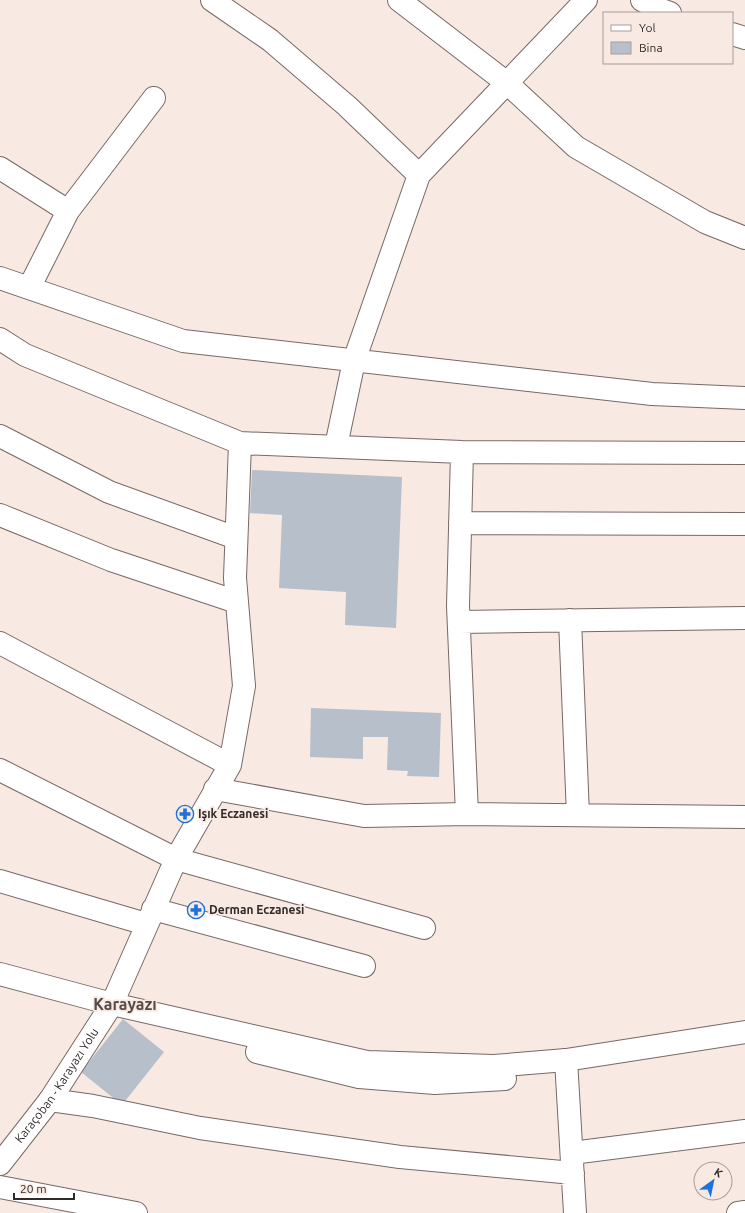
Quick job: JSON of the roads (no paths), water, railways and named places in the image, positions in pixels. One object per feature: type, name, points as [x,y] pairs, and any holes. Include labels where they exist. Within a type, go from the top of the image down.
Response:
[{"type":"street","points":[[212,0],[270,40],[288,55],[347,106],[419,175]]},
{"type":"street","points":[[399,0],[507,83],[576,147],[705,222],[745,238]]},
{"type":"street","points":[[336,446],[354,361],[419,175],[586,0]]},
{"type":"street","points":[[642,0],[656,8],[667,12]]},
{"type":"street","points":[[733,34],[745,38]]},
{"type":"street","points":[[29,288],[68,211],[154,98]]},
{"type":"street","points":[[0,168],[68,211]]},
{"type":"street","points":[[0,278],[183,341],[652,394],[745,398]]},
{"type":"street","points":[[0,339],[25,355],[240,442],[462,452],[745,453]]},
{"type":"street","points":[[0,436],[109,492],[236,538]]},
{"type":"street","points":[[0,643],[230,765],[244,686],[235,578],[240,442]]},
{"type":"street","points":[[462,452],[459,622],[467,814]]},
{"type":"street","points":[[0,515],[111,560],[237,602]]},
{"type":"street","points":[[460,523],[745,524]]},
{"type":"street","points":[[459,622],[745,618]]},
{"type":"street","points":[[570,620],[578,815]]},
{"type":"street","name":"Karaçoban - Karayazı Yolu","points":[[0,1164],[50,1100],[112,1004],[149,917],[176,859],[230,765]]},
{"type":"street","points":[[0,770],[176,859],[424,928]]},
{"type":"street","points":[[216,789],[364,816],[467,814],[745,817]]},
{"type":"street","points":[[0,881],[364,966]]},
{"type":"street","points":[[0,974],[112,1004],[367,1062],[494,1066],[566,1060],[745,1032]]},
{"type":"street","points":[[566,1060],[575,1213]]},
{"type":"street","points":[[50,1100],[93,1106],[200,1128],[400,1157],[573,1163],[745,1131]]},
{"type":"street","points":[[0,1187],[136,1213]]},
{"type":"street","points":[[738,1213],[745,1212]]},
{"type":"place","name":"Işık Eczanesi","points":[[185,814]]},
{"type":"place","name":"Derman Eczanesi","points":[[196,910]]},
{"type":"district","name":"Karayazı","points":[[125,1004]]}]
